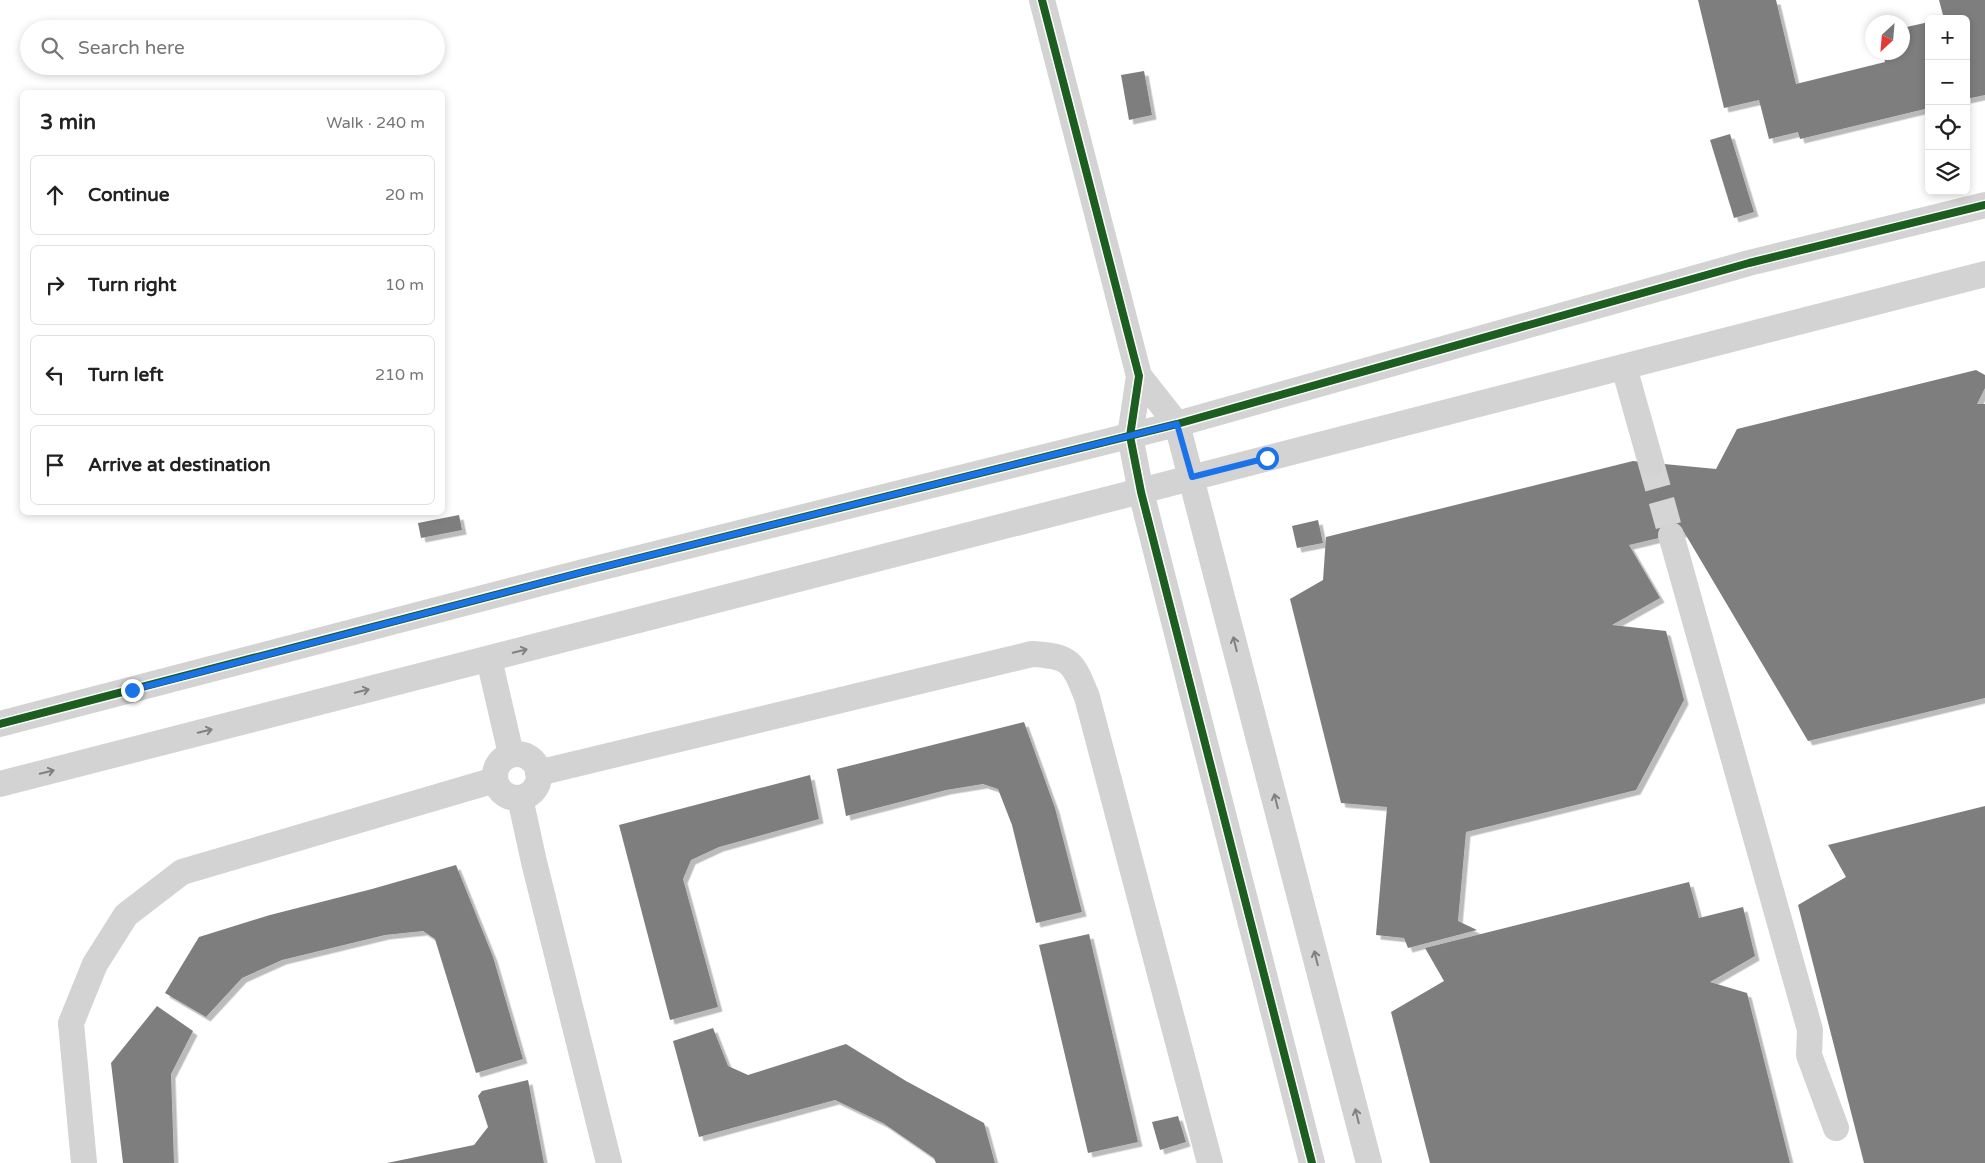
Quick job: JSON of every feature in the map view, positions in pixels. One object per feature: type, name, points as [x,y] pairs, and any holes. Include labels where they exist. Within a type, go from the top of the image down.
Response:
[{"type":"street","points":[[1042,0],[1139,376],[1130,436],[1141,492],[1312,1163]]},
{"type":"street","points":[[0,724],[583,572],[1177,424],[1748,263],[1985,205]]},
{"type":"street","points":[[0,784],[1985,274]]},
{"type":"street","points":[[1624,367],[1651,462]]},
{"type":"street","points":[[1139,376],[1177,424],[1369,1163]]},
{"type":"street","points":[[1671,535],[1810,1030],[1809,1055],[1836,1128]]},
{"type":"street","points":[[538,772],[1032,654],[1048,655],[1068,660],[1078,676],[1087,697],[1210,1163]]},
{"type":"street","points":[[489,659],[511,754]]},
{"type":"street","points":[[511,754],[526,756],[532,760],[538,772],[538,780],[532,791],[520,798],[513,798],[501,792],[495,780],[497,766],[511,754]]},
{"type":"street","points":[[84,1163],[72,1023],[95,964],[126,915],[182,872],[495,780]]},
{"type":"street","points":[[520,798],[534,862],[609,1163]]},
{"type":"building","points":[[1698,0],[1776,0],[1796,84],[1885,62],[1885,60],[1910,60],[1910,26],[1925,23],[1925,109],[1800,139],[1798,132],[1769,139],[1759,100],[1724,108]]},
{"type":"building","points":[[1939,0],[1985,0],[1985,95],[1970,98],[1970,15],[1943,15]]},
{"type":"building","points":[[1144,71],[1152,115],[1129,120],[1121,75]]},
{"type":"building","points":[[1730,134],[1754,212],[1734,218],[1710,140]]},
{"type":"building","points":[[1976,370],[1985,375],[1985,388],[1977,404],[1985,404],[1985,698],[1808,741],[1684,532],[1629,545],[1660,598],[1612,625],[1666,631],[1684,700],[1636,790],[1466,832],[1458,921],[1477,930],[1408,948],[1404,938],[1376,935],[1387,807],[1341,803],[1290,599],[1323,580],[1326,537],[1633,461],[1716,469],[1737,429]]},
{"type":"building","points":[[459,515],[462,530],[421,538],[418,523]]},
{"type":"building","points":[[1318,520],[1323,543],[1297,548],[1292,526]]},
{"type":"building","points":[[1024,722],[1055,808],[1082,912],[1036,923],[1012,825],[998,789],[983,784],[946,790],[846,816],[837,769]]},
{"type":"building","points":[[810,775],[819,819],[719,847],[691,860],[683,879],[718,1007],[670,1020],[619,825]]},
{"type":"building","points":[[1985,806],[1985,1163],[1864,1163],[1798,905],[1846,877],[1828,845]]},
{"type":"building","points":[[456,865],[493,957],[523,1059],[476,1073],[435,939],[423,931],[385,935],[282,960],[242,978],[206,1017],[165,993],[199,937],[270,915]]},
{"type":"building","points":[[1689,882],[1699,918],[1743,907],[1755,956],[1710,982],[1747,993],[1790,1163],[1430,1163],[1391,1012],[1444,981],[1425,948]]},
{"type":"building","points":[[1089,934],[1138,1142],[1088,1153],[1039,945]]},
{"type":"building","points":[[157,1006],[193,1031],[171,1074],[174,1163],[123,1163],[111,1063]]},
{"type":"building","points":[[713,1028],[728,1066],[748,1075],[846,1044],[906,1081],[984,1123],[995,1163],[936,1163],[934,1158],[883,1123],[835,1100],[699,1137],[673,1041]]},
{"type":"building","points":[[528,1080],[544,1163],[387,1163],[474,1145],[488,1127],[478,1096],[482,1091]]},
{"type":"building","points":[[1178,1116],[1186,1142],[1160,1150],[1152,1122]]},
{"type":"tunnel","points":[[1651,463],[1671,535]]},
{"type":"cycle path","points":[[1042,0],[1139,376],[1130,436],[1141,492],[1312,1163]]},
{"type":"cycle path","points":[[0,724],[583,572],[1177,424],[1749,263],[1985,205]]},
{"type":"route","points":[[132,690],[583,572],[1177,424],[1192,477],[1267,458]]}]
